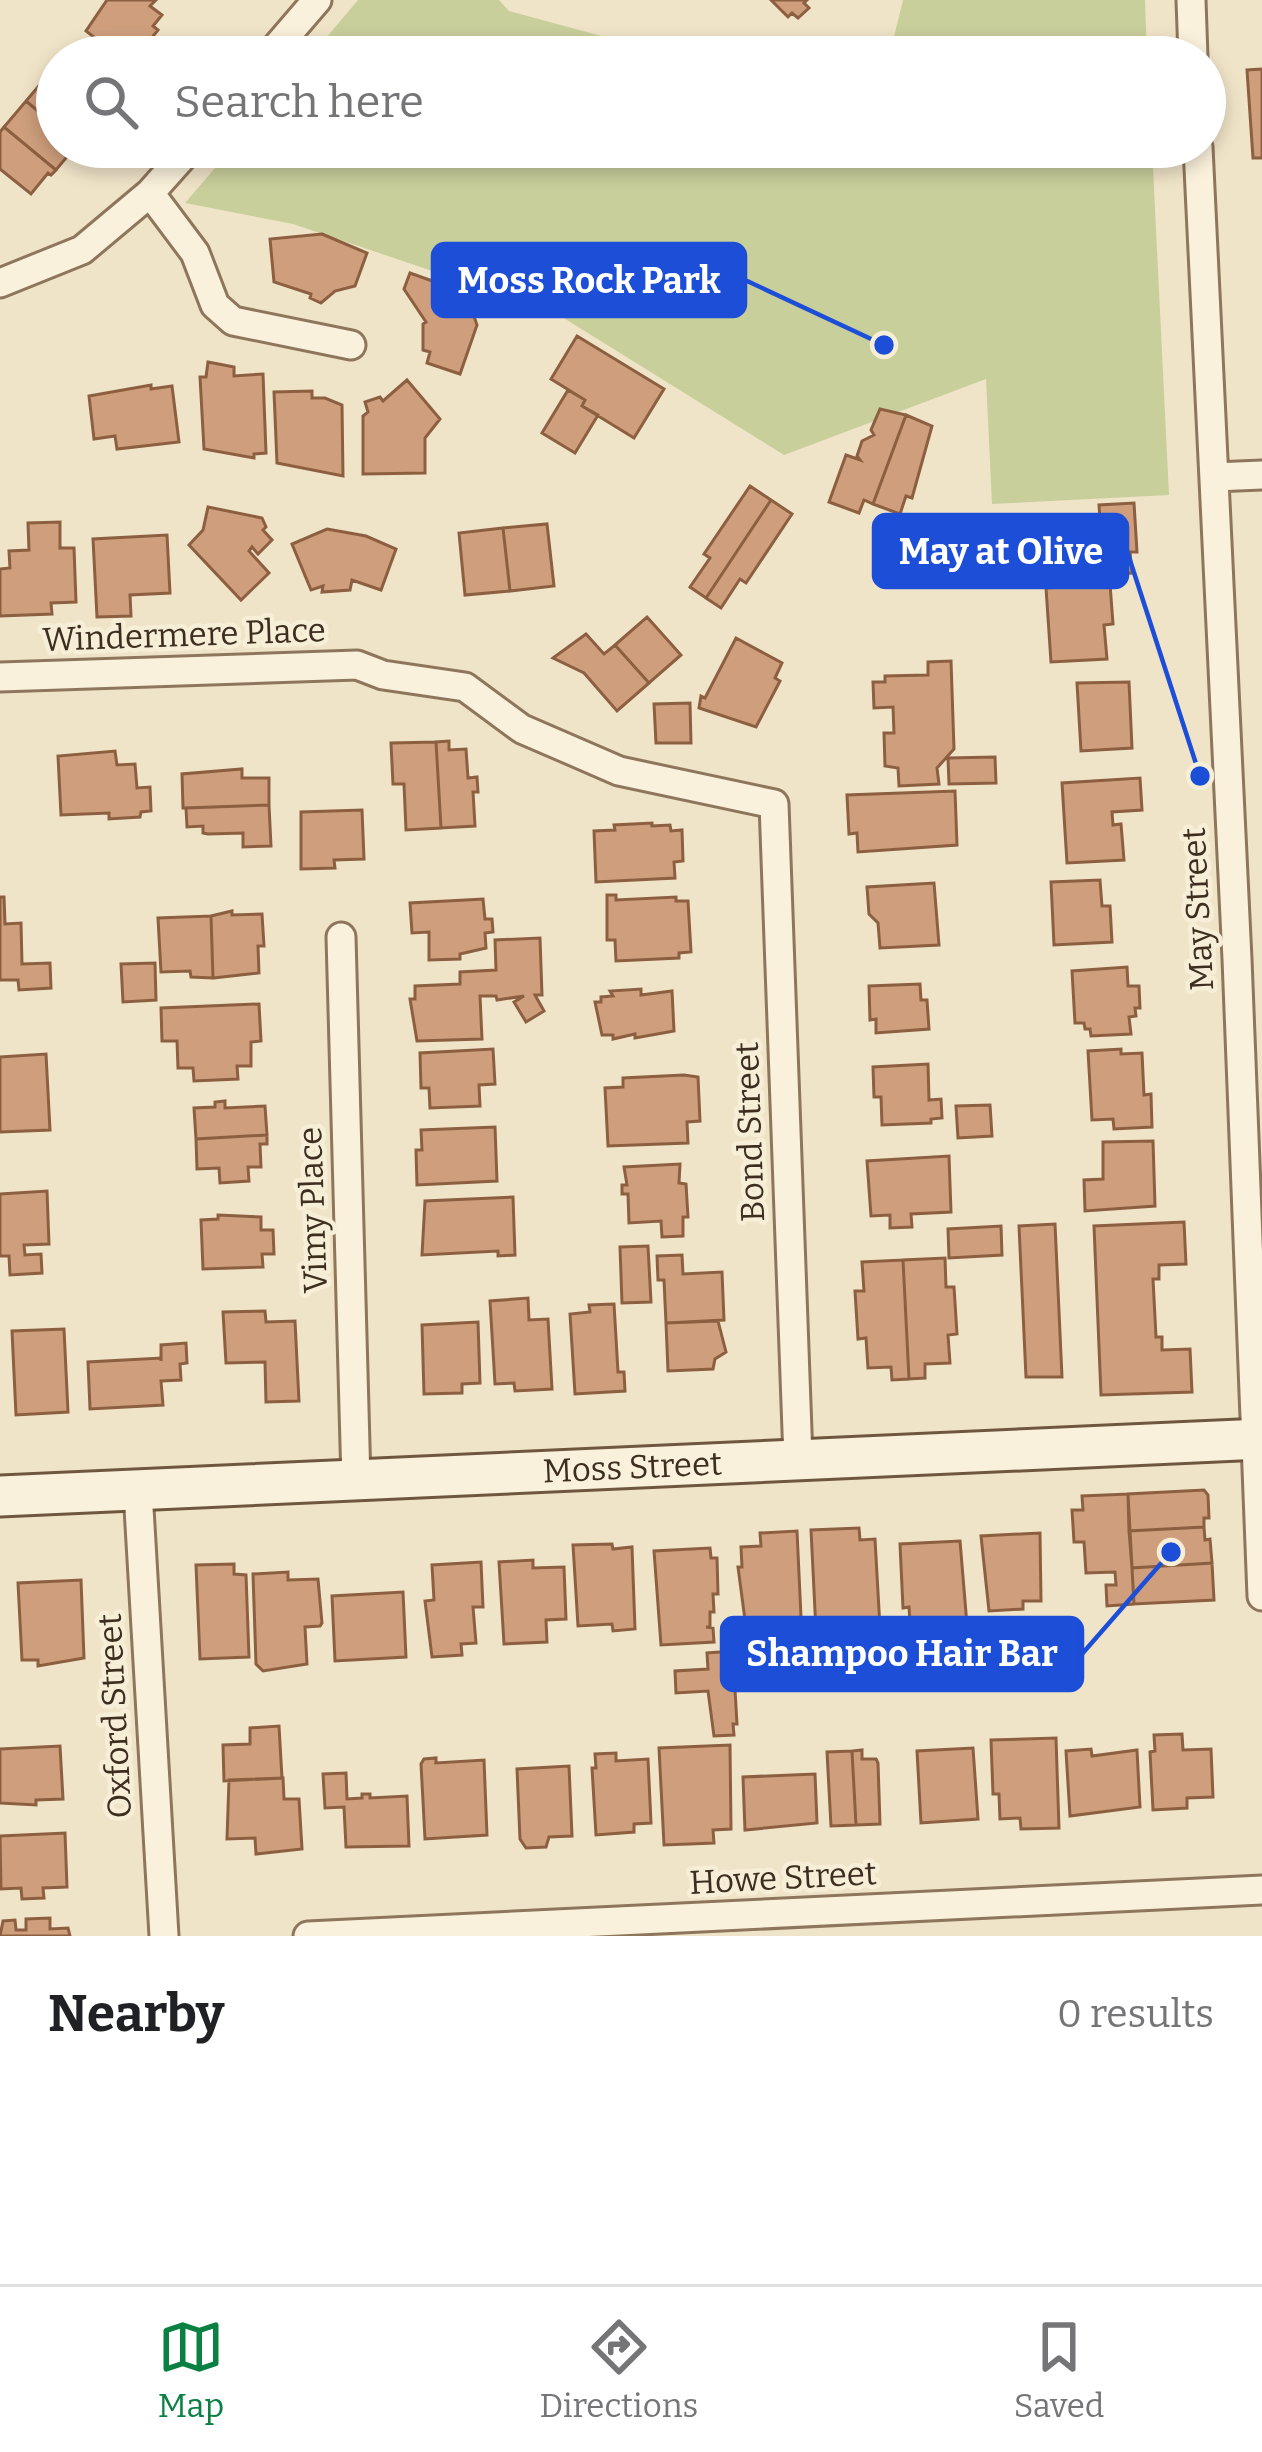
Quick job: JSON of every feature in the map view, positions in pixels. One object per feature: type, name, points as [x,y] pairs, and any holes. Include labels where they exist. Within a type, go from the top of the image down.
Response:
[{"type":"street","points":[[286,36],[317,0]]},
{"type":"street","points":[[1191,0],[1192,36]]},
{"type":"street","points":[[0,284],[82,250],[151,193],[173,168]]},
{"type":"street","name":"May Street","points":[[1199,168],[1214,477],[1250,958],[1262,1596]]},
{"type":"street","points":[[151,193],[195,253],[215,304],[233,321],[351,345]]},
{"type":"street","points":[[1214,477],[1262,475]]},
{"type":"street","name":"Windermere Place","points":[[0,677],[357,664],[382,675],[465,687],[522,729],[619,771],[774,804]]},
{"type":"street","name":"Bond Street","points":[[774,804],[799,1458]]},
{"type":"street","name":"Vimy Place","points":[[341,937],[356,1480]]},
{"type":"street","name":"Moss Street","points":[[0,1496],[1259,1439]]},
{"type":"street","name":"Oxford Street","points":[[138,1491],[164,1936]]},
{"type":"street","name":"Howe Street","points":[[308,1936],[718,1926],[1262,1890]]},
{"type":"green space","points":[[358,0],[499,0],[509,11],[601,36],[328,36]]},
{"type":"green space","points":[[903,0],[1145,0],[1146,36],[894,36]]},
{"type":"green space","points":[[215,168],[1153,168],[1169,495],[992,504],[986,379],[784,455],[554,312],[293,224],[185,203]]},
{"type":"building","points":[[107,0],[156,0],[150,6],[162,15],[153,26],[158,30],[153,36],[93,36],[86,31]]},
{"type":"building","points":[[771,0],[807,0],[804,3],[809,8],[798,18],[792,13],[788,17]]},
{"type":"building","points":[[1262,69],[1262,158],[1253,158],[1247,70]]},
{"type":"building","points":[[36,89],[36,109],[26,101]]},
{"type":"building","points":[[26,101],[36,109],[36,153],[4,127]]},
{"type":"building","points":[[4,127],[36,153],[36,168],[56,170],[31,194],[0,169]]},
{"type":"building","points":[[322,234],[367,253],[355,286],[335,291],[321,303],[310,298],[311,294],[274,282],[270,239]]},
{"type":"building","points":[[410,273],[466,293],[477,325],[460,374],[427,363],[430,352],[423,350],[426,322],[404,289]]},
{"type":"building","points":[[577,336],[664,389],[634,438],[582,406],[585,400],[551,379]]},
{"type":"building","points":[[208,362],[234,367],[234,376],[263,374],[266,453],[254,454],[254,458],[204,449],[200,377],[206,377]]},
{"type":"building","points":[[407,380],[440,419],[425,438],[425,473],[363,474],[365,402],[380,397],[383,401]]},
{"type":"building","points":[[151,385],[151,389],[172,386],[179,442],[117,449],[115,436],[94,439],[89,396]]},
{"type":"building","points":[[568,390],[598,415],[575,453],[542,433]]},
{"type":"building","points":[[312,391],[312,398],[342,405],[343,476],[277,463],[274,392]]},
{"type":"building","points":[[880,409],[906,415],[873,504],[864,500],[859,513],[829,502],[846,455],[860,460],[862,441],[874,435],[871,430]]},
{"type":"building","points":[[906,415],[932,426],[912,498],[906,496],[900,514],[873,504]]},
{"type":"building","points":[[750,486],[771,500],[706,598],[690,587],[710,558],[704,554]]},
{"type":"building","points":[[771,500],[792,514],[746,583],[740,579],[721,608],[706,598]]},
{"type":"building","points":[[1134,503],[1137,552],[1130,552],[1132,573],[1062,577],[1059,521],[1100,519],[1099,505]]},
{"type":"building","points":[[208,507],[262,518],[263,530],[272,540],[258,554],[252,547],[249,551],[269,573],[241,600],[189,545],[203,530]]},
{"type":"building","points":[[60,522],[60,548],[74,548],[76,602],[51,603],[52,614],[0,616],[0,569],[10,568],[9,551],[29,550],[28,523]]},
{"type":"building","points":[[547,524],[554,586],[510,591],[503,528]]},
{"type":"building","points":[[503,528],[510,591],[465,595],[459,533]]},
{"type":"building","points":[[327,529],[366,536],[396,549],[381,590],[352,580],[350,590],[322,592],[323,586],[311,590],[292,544]]},
{"type":"building","points":[[167,535],[170,593],[130,595],[131,616],[97,617],[93,539]]},
{"type":"building","points":[[1110,584],[1113,624],[1104,625],[1107,659],[1051,662],[1046,588]]},
{"type":"building","points":[[647,617],[681,655],[649,683],[615,645]]},
{"type":"building","points":[[586,634],[604,654],[615,645],[649,683],[617,711],[584,673],[553,658]]},
{"type":"building","points":[[736,638],[782,663],[775,678],[780,681],[756,727],[699,708],[701,696],[705,698]]},
{"type":"building","points":[[951,661],[954,749],[937,768],[939,784],[899,786],[898,768],[885,766],[884,733],[894,733],[893,707],[874,708],[873,682],[885,682],[885,676],[928,675],[928,662]]},
{"type":"building","points":[[1129,682],[1132,748],[1081,751],[1077,683]]},
{"type":"building","points":[[690,703],[691,743],[656,743],[654,704]]},
{"type":"building","points":[[449,741],[449,750],[466,749],[468,778],[477,777],[475,826],[441,828],[436,742]]},
{"type":"building","points":[[436,742],[441,828],[406,830],[404,784],[393,784],[391,743]]},
{"type":"building","points":[[115,751],[117,765],[135,764],[137,788],[150,787],[151,811],[141,812],[140,817],[109,819],[109,813],[61,815],[58,756]]},
{"type":"building","points":[[995,757],[996,783],[949,784],[948,758]]},
{"type":"building","points":[[242,769],[242,778],[269,778],[269,805],[183,808],[182,774]]},
{"type":"building","points":[[1140,778],[1142,810],[1112,812],[1113,825],[1121,824],[1124,860],[1067,863],[1062,783]]},
{"type":"building","points":[[955,791],[957,845],[858,852],[857,833],[849,834],[847,795]]},
{"type":"building","points":[[269,805],[271,846],[243,847],[243,833],[208,834],[203,833],[203,826],[187,827],[186,808]]},
{"type":"building","points":[[362,810],[364,859],[334,860],[335,868],[301,869],[301,812]]},
{"type":"building","points":[[652,823],[682,830],[683,861],[674,862],[675,878],[596,882],[594,831]]},
{"type":"building","points":[[1100,880],[1102,906],[1110,906],[1112,942],[1054,945],[1051,882]]},
{"type":"building","points":[[934,883],[939,945],[880,948],[878,923],[869,914],[867,887]]},
{"type":"building","points":[[607,895],[616,895],[616,900],[676,897],[676,901],[688,901],[691,952],[679,953],[679,958],[616,961],[615,940],[607,940]]},
{"type":"building","points":[[0,897],[4,897],[5,924],[21,923],[22,964],[50,963],[51,988],[19,990],[18,980],[0,980]]},
{"type":"building","points":[[483,899],[485,919],[492,919],[493,932],[485,933],[486,948],[460,954],[460,959],[429,960],[429,932],[412,933],[410,903]]},
{"type":"building","points":[[232,911],[232,915],[262,914],[264,946],[258,946],[259,973],[213,978],[211,916]]},
{"type":"building","points":[[211,916],[213,978],[191,977],[190,971],[161,972],[158,918]]},
{"type":"building","points":[[540,938],[542,995],[535,995],[544,1011],[526,1022],[514,1002],[524,996],[497,1000],[496,996],[480,996],[482,1039],[417,1041],[410,999],[415,999],[415,986],[460,984],[460,972],[496,970],[495,940]]},
{"type":"building","points":[[155,963],[156,1000],[123,1002],[121,964]]},
{"type":"building","points":[[1127,967],[1128,986],[1139,986],[1140,1008],[1135,1008],[1136,1016],[1129,1017],[1131,1034],[1091,1036],[1084,1023],[1075,1023],[1072,971]]},
{"type":"building","points":[[920,984],[921,1000],[927,1000],[929,1029],[876,1033],[876,1019],[870,1020],[869,986]]},
{"type":"building","points":[[641,989],[641,995],[672,991],[674,1031],[635,1038],[635,1034],[613,1039],[613,1035],[602,1035],[595,1002],[613,996],[610,991]]},
{"type":"building","points":[[259,1004],[261,1041],[251,1042],[251,1066],[237,1066],[238,1079],[194,1081],[193,1068],[178,1068],[177,1041],[162,1041],[161,1008]]},
{"type":"building","points":[[493,1049],[495,1084],[479,1085],[480,1106],[430,1108],[429,1088],[421,1088],[420,1053]]},
{"type":"building","points":[[1121,1049],[1121,1054],[1142,1053],[1144,1095],[1151,1094],[1152,1127],[1114,1129],[1113,1119],[1092,1120],[1088,1051]]},
{"type":"building","points":[[46,1054],[50,1130],[0,1132],[0,1057]]},
{"type":"building","points":[[928,1064],[929,1100],[941,1099],[942,1118],[931,1119],[931,1123],[882,1125],[881,1097],[874,1097],[873,1067]]},
{"type":"building","points":[[698,1077],[700,1121],[687,1122],[688,1143],[608,1146],[605,1088],[623,1087],[623,1078]]},
{"type":"building","points":[[225,1101],[225,1108],[265,1106],[267,1135],[196,1139],[194,1108],[215,1107],[215,1102]]},
{"type":"building","points":[[990,1105],[992,1136],[958,1138],[956,1106]]},
{"type":"building","points":[[495,1127],[497,1181],[417,1185],[421,1130]]},
{"type":"building","points":[[267,1135],[267,1144],[260,1144],[261,1167],[248,1167],[249,1181],[220,1183],[219,1168],[197,1169],[196,1139]]},
{"type":"building","points":[[1153,1141],[1155,1206],[1085,1211],[1084,1180],[1103,1179],[1103,1142]]},
{"type":"building","points":[[949,1156],[951,1212],[911,1214],[912,1227],[890,1228],[890,1215],[871,1216],[867,1161]]},
{"type":"building","points":[[680,1164],[679,1183],[686,1184],[688,1217],[683,1217],[683,1236],[662,1237],[661,1221],[629,1223],[628,1194],[622,1194],[622,1185],[627,1185],[624,1167]]},
{"type":"building","points":[[47,1191],[49,1244],[24,1245],[25,1255],[41,1254],[42,1273],[10,1275],[9,1256],[0,1256],[0,1194]]},
{"type":"building","points":[[513,1197],[515,1255],[498,1256],[498,1251],[422,1255],[425,1201]]},
{"type":"building","points":[[218,1215],[261,1217],[261,1230],[273,1230],[274,1254],[262,1254],[263,1267],[203,1269],[201,1220],[218,1219]]},
{"type":"building","points":[[1184,1222],[1186,1264],[1159,1265],[1159,1279],[1153,1279],[1156,1337],[1162,1337],[1162,1350],[1190,1349],[1192,1392],[1101,1395],[1094,1226]]},
{"type":"building","points":[[1055,1224],[1062,1377],[1026,1377],[1019,1226]]},
{"type":"building","points":[[1001,1226],[1002,1255],[949,1258],[948,1229]]},
{"type":"building","points":[[648,1246],[651,1302],[622,1303],[620,1247]]},
{"type":"building","points":[[682,1255],[683,1274],[722,1272],[724,1320],[666,1323],[664,1280],[658,1280],[657,1256]]},
{"type":"building","points":[[945,1258],[946,1287],[954,1287],[957,1334],[948,1335],[950,1363],[925,1364],[925,1378],[909,1379],[903,1260]]},
{"type":"building","points":[[903,1260],[909,1379],[892,1380],[891,1367],[868,1368],[866,1338],[858,1339],[855,1291],[864,1291],[862,1262]]},
{"type":"building","points":[[528,1298],[529,1320],[548,1319],[552,1389],[515,1391],[514,1383],[495,1384],[490,1301]]},
{"type":"building","points":[[614,1304],[618,1372],[624,1372],[625,1391],[575,1394],[570,1314],[590,1312],[589,1305]]},
{"type":"building","points":[[265,1311],[266,1322],[295,1321],[299,1401],[266,1402],[265,1362],[226,1363],[223,1312]]},
{"type":"building","points":[[718,1321],[726,1352],[715,1359],[713,1369],[668,1371],[666,1323]]},
{"type":"building","points":[[478,1322],[480,1383],[462,1384],[462,1393],[424,1394],[422,1325]]},
{"type":"building","points":[[64,1329],[68,1412],[16,1415],[12,1331]]},
{"type":"building","points":[[186,1343],[187,1363],[180,1364],[181,1380],[161,1381],[163,1405],[90,1409],[88,1362],[161,1358],[161,1345]]},
{"type":"building","points":[[1204,1490],[1209,1518],[1204,1518],[1204,1527],[1129,1531],[1128,1494]]},
{"type":"building","points":[[1128,1494],[1134,1604],[1107,1606],[1106,1585],[1116,1585],[1115,1572],[1086,1573],[1084,1542],[1074,1542],[1072,1510],[1083,1510],[1082,1496]]},
{"type":"building","points":[[1204,1527],[1212,1563],[1132,1568],[1129,1531]]},
{"type":"building","points":[[859,1528],[860,1540],[875,1539],[880,1628],[816,1631],[811,1530]]},
{"type":"building","points":[[797,1531],[801,1617],[760,1624],[760,1619],[745,1620],[738,1567],[742,1567],[741,1547],[761,1546],[760,1533]]},
{"type":"building","points":[[1040,1533],[1041,1601],[1023,1601],[1023,1609],[989,1611],[981,1536]]},
{"type":"building","points":[[960,1541],[968,1637],[911,1639],[909,1607],[903,1608],[900,1544]]},
{"type":"building","points":[[612,1544],[613,1549],[632,1547],[635,1629],[613,1631],[612,1624],[578,1626],[573,1545]]},
{"type":"building","points":[[710,1548],[711,1558],[717,1558],[718,1594],[713,1594],[714,1612],[706,1627],[713,1628],[714,1642],[661,1645],[654,1551]]},
{"type":"building","points":[[533,1560],[533,1568],[564,1567],[566,1619],[546,1620],[547,1642],[504,1644],[499,1562]]},
{"type":"building","points":[[481,1562],[483,1607],[473,1607],[476,1643],[461,1644],[462,1655],[432,1657],[425,1601],[434,1600],[432,1565]]},
{"type":"building","points":[[1212,1563],[1214,1600],[1134,1604],[1132,1568]]},
{"type":"building","points":[[234,1564],[234,1574],[246,1575],[249,1657],[200,1659],[196,1565]]},
{"type":"building","points":[[288,1572],[288,1580],[318,1579],[322,1623],[305,1627],[307,1664],[263,1671],[256,1664],[253,1574]]},
{"type":"building","points":[[81,1580],[84,1658],[38,1666],[38,1660],[22,1660],[18,1583]]},
{"type":"building","points":[[403,1592],[406,1657],[335,1661],[332,1596]]},
{"type":"building","points":[[733,1651],[737,1724],[733,1724],[734,1735],[714,1736],[708,1691],[676,1693],[675,1671],[708,1669],[707,1653]]},
{"type":"building","points":[[279,1726],[282,1778],[224,1781],[223,1745],[250,1744],[250,1728]]},
{"type":"building","points":[[1182,1734],[1183,1750],[1211,1749],[1213,1797],[1187,1798],[1187,1808],[1153,1810],[1150,1752],[1155,1751],[1154,1735]]},
{"type":"building","points":[[1056,1738],[1059,1828],[1021,1829],[1020,1818],[1000,1819],[999,1794],[993,1794],[991,1740]]},
{"type":"building","points":[[730,1745],[731,1829],[713,1830],[714,1843],[664,1845],[659,1748]]},
{"type":"building","points":[[60,1746],[63,1799],[36,1800],[36,1805],[0,1803],[0,1749]]},
{"type":"building","points":[[973,1748],[978,1819],[921,1823],[917,1751]]},
{"type":"building","points":[[1091,1749],[1092,1756],[1137,1750],[1140,1807],[1070,1816],[1066,1751]]},
{"type":"building","points":[[862,1750],[862,1759],[878,1763],[880,1824],[856,1825],[852,1751]]},
{"type":"building","points":[[852,1751],[856,1825],[831,1826],[827,1752]]},
{"type":"building","points":[[616,1753],[616,1761],[648,1759],[651,1823],[634,1824],[634,1832],[596,1835],[595,1754]]},
{"type":"building","points":[[436,1758],[436,1763],[484,1760],[487,1835],[425,1839],[421,1764]]},
{"type":"building","points":[[569,1766],[572,1836],[549,1837],[546,1847],[526,1848],[520,1839],[517,1769]]},
{"type":"building","points":[[346,1773],[347,1799],[362,1798],[362,1794],[370,1798],[407,1796],[409,1846],[346,1847],[344,1807],[325,1808],[323,1774]]},
{"type":"building","points":[[815,1774],[817,1823],[745,1830],[743,1777]]},
{"type":"building","points":[[283,1778],[284,1799],[299,1799],[302,1849],[256,1854],[255,1838],[227,1839],[229,1780]]},
{"type":"building","points":[[65,1833],[67,1887],[43,1888],[44,1898],[22,1899],[21,1888],[1,1889],[0,1836]]},
{"type":"building","points":[[50,1918],[50,1929],[68,1928],[70,1936],[0,1936],[3,1921],[15,1920],[16,1930],[26,1930],[26,1919]]},
{"type":"place","name":"Moss Rock Park","points":[[884,345]]},
{"type":"place","name":"May at Olive","points":[[1200,776]]},
{"type":"place","name":"Shampoo Hair Bar","points":[[1171,1552]]}]
